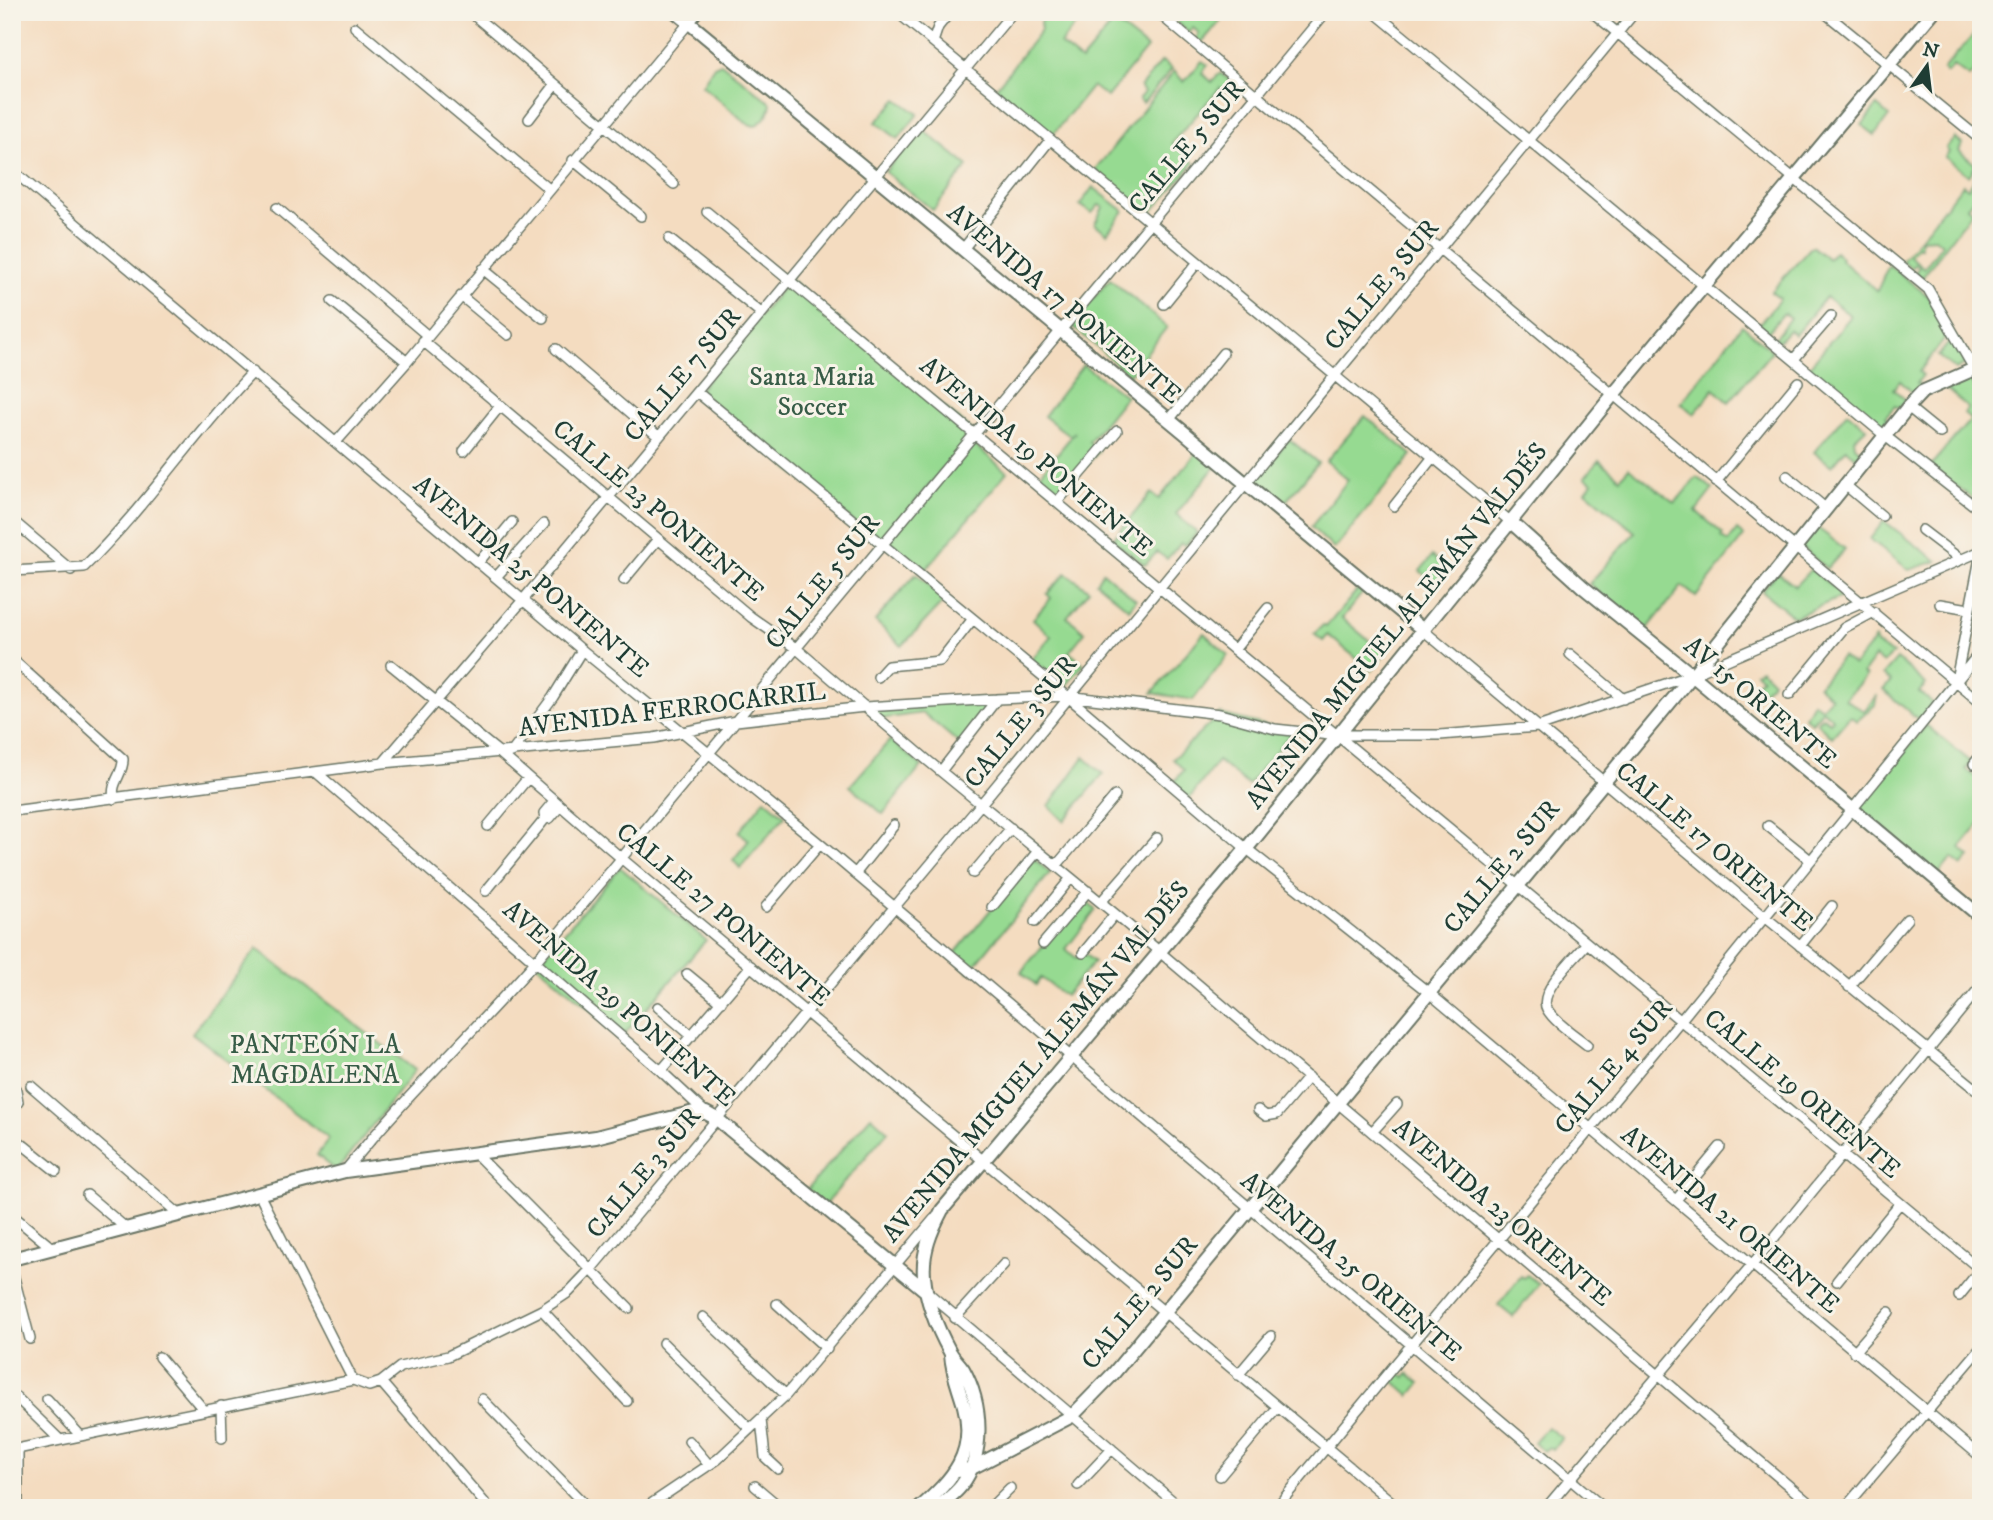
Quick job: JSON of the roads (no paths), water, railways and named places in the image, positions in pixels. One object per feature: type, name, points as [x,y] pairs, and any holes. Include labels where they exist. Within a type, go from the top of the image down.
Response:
[{"type":"main road","name":"AVENIDA 17 PONIENTE","points":[[676,12],[1423,630]]},
{"type":"main road","name":"AVENIDA MIGUEL ALEMÁN VALDÉS","points":[[942,1210],[1247,848],[1612,396],[1933,12]]},
{"type":"main road","name":"CALLE 2 SUR","points":[[964,1470],[1072,1416],[1113,1374],[1692,674],[1908,407],[1922,392],[1979,372]]},
{"type":"main road","name":"AV 15 ORIENTE","points":[[1511,522],[1583,587],[1692,674],[1981,917]]},
{"type":"main road","points":[[12,1259],[345,1171],[596,1136],[694,1112],[711,1116]]},
{"type":"main road","name":"AVENIDA 29 PONIENTE","points":[[711,1116],[926,1291]]},
{"type":"main road","points":[[937,1508],[961,1486],[964,1470],[979,1437],[979,1419],[963,1369],[951,1354],[926,1291],[924,1273],[927,1242],[942,1210]]},
{"type":"main road","points":[[920,1508],[964,1470]]},
{"type":"street","points":[[470,12],[674,184]]},
{"type":"street","points":[[337,441],[407,362],[698,12]]},
{"type":"street","points":[[897,12],[1511,522]]},
{"type":"street","points":[[933,42],[938,27],[950,12]]},
{"type":"street","name":"CALLE 7 SUR","points":[[383,763],[523,600],[1013,12]]},
{"type":"street","points":[[1157,12],[1612,396],[1981,702]]},
{"type":"street","name":"CALLE 5 SUR","points":[[345,1171],[394,1111],[492,1011],[535,962],[797,649],[880,544],[1326,12]]},
{"type":"street","points":[[1374,12],[1884,435],[1981,512]]},
{"type":"street","points":[[1592,12],[1928,289],[1979,372]]},
{"type":"street","name":"CALLE 3 SUR","points":[[381,1382],[400,1367],[448,1356],[542,1310],[569,1292],[591,1269],[711,1116],[805,1011],[981,804],[1067,696],[1160,588],[1635,12]]},
{"type":"street","points":[[1824,12],[1981,140]]},
{"type":"street","points":[[355,27],[549,190]]},
{"type":"street","points":[[923,34],[938,27]]},
{"type":"street","points":[[529,119],[555,85]]},
{"type":"street","points":[[962,249],[1050,140]]},
{"type":"street","points":[[573,160],[641,216]]},
{"type":"street","name":"AVENIDA 25 PONIENTE","points":[[12,170],[582,650],[820,844],[1071,1059]]},
{"type":"street","name":"CALLE 23 PONIENTE","points":[[278,208],[500,406],[751,617],[797,649],[1159,952]]},
{"type":"street","name":"AVENIDA 19 PONIENTE","points":[[707,212],[1337,735]]},
{"type":"street","points":[[669,239],[761,313]]},
{"type":"street","points":[[1164,304],[1198,262]]},
{"type":"street","points":[[483,269],[543,318]]},
{"type":"street","points":[[461,296],[508,335]]},
{"type":"street","points":[[332,300],[407,362]]},
{"type":"street","points":[[1794,359],[1831,316]]},
{"type":"street","points":[[556,349],[659,436]]},
{"type":"street","points":[[1169,420],[1223,353]]},
{"type":"street","points":[[12,571],[71,570],[84,567],[106,546],[222,403],[253,372]]},
{"type":"street","points":[[1716,482],[1798,382]]},
{"type":"street","name":"AVENIDA 21 ORIENTE","points":[[697,392],[1067,696],[1247,848],[1428,992],[1981,1457]]},
{"type":"street","points":[[464,452],[500,406]]},
{"type":"street","points":[[1908,407],[1940,433]]},
{"type":"street","points":[[1057,502],[1118,431]]},
{"type":"street","points":[[1394,506],[1433,457]]},
{"type":"street","points":[[1787,476],[1825,507]]},
{"type":"street","points":[[1844,484],[1882,516]]},
{"type":"street","points":[[12,520],[71,570]]},
{"type":"street","points":[[478,563],[512,522]]},
{"type":"street","points":[[496,577],[544,524]]},
{"type":"street","points":[[1922,530],[1960,559]]},
{"type":"street","points":[[624,580],[658,539]]},
{"type":"street","points":[[1956,681],[1981,552]]},
{"type":"street","name":"AVENIDA FERROCARRIL","points":[[12,811],[383,763],[501,754],[685,732],[736,721],[865,707],[997,699],[1067,696],[1220,714],[1275,729],[1337,735],[1440,735],[1538,727],[1692,674],[1981,552]]},
{"type":"street","points":[[1940,604],[1969,609]]},
{"type":"street","points":[[1234,650],[1268,608]]},
{"type":"street","points":[[1788,695],[1844,628],[1874,612]]},
{"type":"street","points":[[878,677],[888,666],[940,662],[972,620]]},
{"type":"street","name":"CALLE 17 ORIENTE","points":[[1423,630],[1849,987],[1981,1093]]},
{"type":"street","points":[[12,633],[15,638],[12,650]]},
{"type":"street","points":[[512,752],[553,697],[582,650]]},
{"type":"street","name":"CALLE 4 SUR","points":[[1276,1508],[1681,1020],[1809,859],[1981,651]]},
{"type":"street","points":[[1570,654],[1623,699]]},
{"type":"street","points":[[12,659],[123,759],[124,766],[113,785],[114,799]]},
{"type":"street","name":"CALLE 27 PONIENTE","points":[[391,665],[501,754],[621,858],[1399,1508]]},
{"type":"street","points":[[941,771],[997,699]]},
{"type":"street","name":"CALLE 19 ORIENTE","points":[[1337,735],[1981,1270]]},
{"type":"street","points":[[1973,764],[1981,755]]},
{"type":"street","name":"AVENIDA 29 PONIENTE","points":[[317,773],[711,1116]]},
{"type":"street","points":[[488,826],[528,778]]},
{"type":"street","points":[[1056,866],[1115,796]]},
{"type":"street","points":[[486,891],[545,818],[544,813],[557,804]]},
{"type":"street","points":[[855,874],[894,825]]},
{"type":"street","points":[[1768,826],[1809,859]]},
{"type":"street","points":[[973,873],[1011,828]]},
{"type":"street","points":[[1101,902],[1157,838]]},
{"type":"street","points":[[766,907],[820,844]]},
{"type":"street","points":[[992,907],[1038,851]]},
{"type":"street","points":[[1035,922],[1071,878]]},
{"type":"street","points":[[1043,944],[1088,891]]},
{"type":"street","points":[[1800,946],[1832,906]]},
{"type":"street","points":[[1083,953],[1115,914]]},
{"type":"street","points":[[1849,987],[1907,919]]},
{"type":"street","points":[[1587,943],[1547,990],[1544,1002],[1548,1012],[1587,1045]]},
{"type":"street","name":"AVENIDA 23 ORIENTE","points":[[1159,952],[1815,1508]]},
{"type":"street","points":[[662,1071],[751,966]]},
{"type":"street","points":[[687,974],[721,1002]]},
{"type":"street","points":[[1546,1508],[1751,1266],[1981,986]]},
{"type":"street","points":[[658,1007],[692,1036]]},
{"type":"street","name":"AVENIDA 25 ORIENTE","points":[[1071,1059],[1604,1508]]},
{"type":"street","points":[[1258,1110],[1266,1116],[1277,1114],[1308,1077]]},
{"type":"street","points":[[12,1086],[16,1090],[18,1102],[12,1111]]},
{"type":"street","points":[[31,1086],[180,1215]]},
{"type":"street","points":[[1373,1132],[1397,1104]]},
{"type":"street","points":[[12,1136],[56,1171]]},
{"type":"street","points":[[1676,1200],[1720,1147]]},
{"type":"street","points":[[475,1153],[629,1308]]},
{"type":"street","points":[[259,1194],[353,1380]]},
{"type":"street","points":[[88,1195],[127,1229]]},
{"type":"street","points":[[1837,1282],[1900,1203]]},
{"type":"street","name":"AVENIDA MIGUEL ALEMÁN VALDÉS","points":[[653,1506],[709,1465],[786,1395],[942,1210]]},
{"type":"street","points":[[12,1215],[52,1248]]},
{"type":"street","points":[[955,1318],[1004,1264]]},
{"type":"street","points":[[12,1270],[30,1339]]},
{"type":"street","points":[[1959,1296],[1981,1270]]},
{"type":"street","points":[[926,1291],[1181,1508]]},
{"type":"street","points":[[777,1304],[827,1349]]},
{"type":"street","points":[[542,1310],[627,1401]]},
{"type":"street","points":[[1854,1352],[1889,1312]]},
{"type":"street","points":[[702,1317],[786,1395]]},
{"type":"street","points":[[1238,1375],[1271,1336]]},
{"type":"street","points":[[663,1343],[750,1429]]},
{"type":"street","points":[[1845,1508],[1981,1348]]},
{"type":"street","points":[[159,1357],[203,1409]]},
{"type":"street","points":[[18,1508],[15,1449],[353,1380],[369,1386],[381,1382],[489,1508]]},
{"type":"street","points":[[16,1397],[59,1438]]},
{"type":"street","points":[[47,1399],[79,1434]]},
{"type":"street","points":[[482,1399],[588,1508]]},
{"type":"street","points":[[221,1406],[222,1438]]},
{"type":"street","points":[[1220,1476],[1277,1408]]},
{"type":"street","points":[[761,1420],[765,1457],[778,1469]]},
{"type":"street","points":[[688,1441],[709,1465]]},
{"type":"street","points":[[1078,1485],[1112,1449]]},
{"type":"street","points":[[755,1486],[781,1508]]},
{"type":"street","points":[[989,1508],[1010,1488]]},
{"type":"park label","name":"Santa Maria Soccer","points":[[812,392]]},
{"type":"park label","name":"PANTEÓN LA MAGDALENA","points":[[315,1060]]}]
